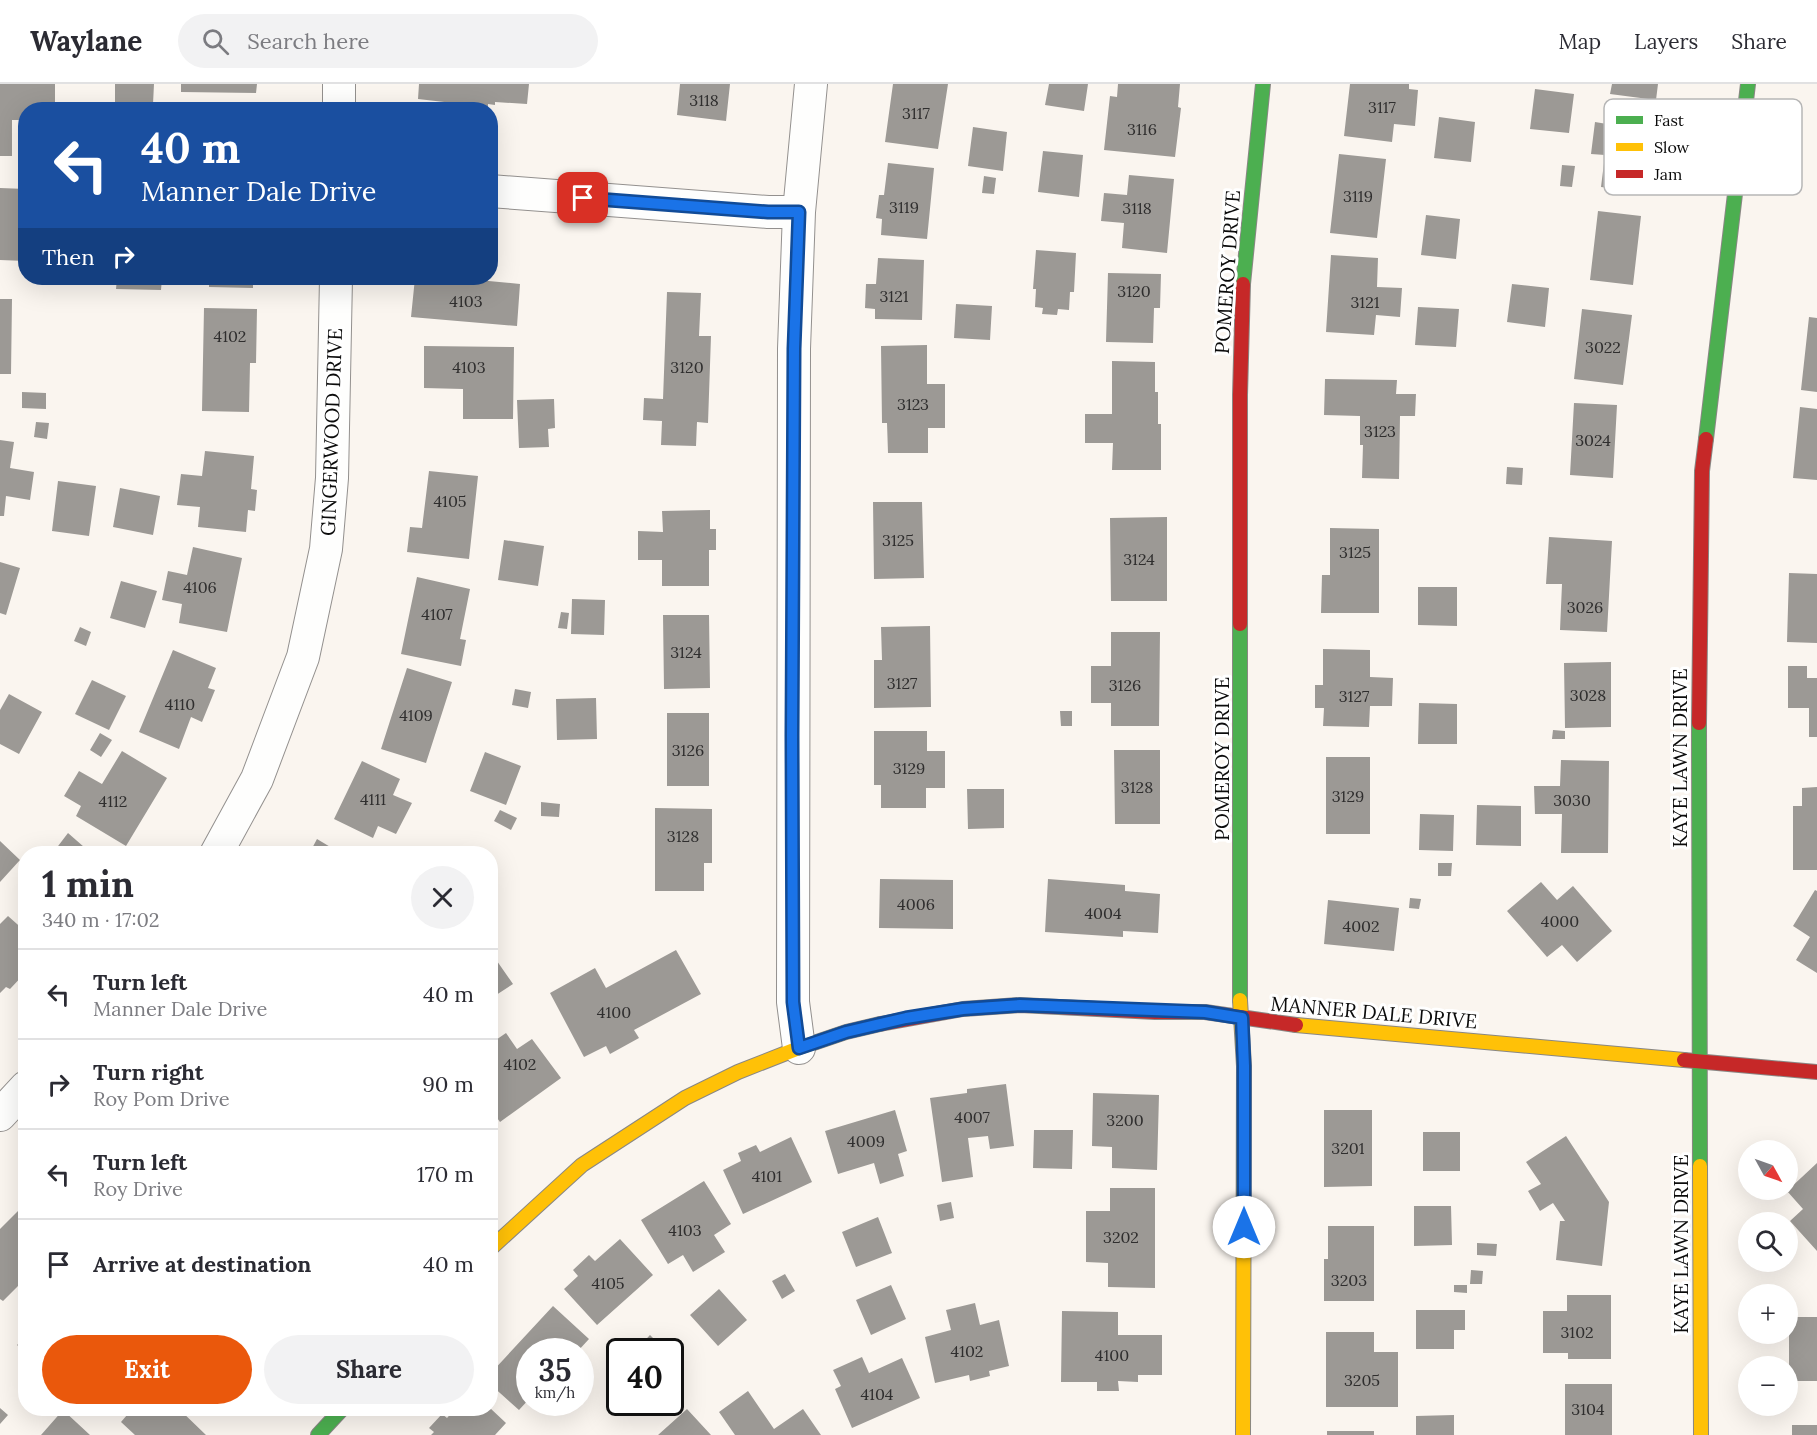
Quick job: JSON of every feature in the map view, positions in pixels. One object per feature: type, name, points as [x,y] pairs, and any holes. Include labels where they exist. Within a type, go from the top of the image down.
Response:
[{"type":"street","points":[[339,84],[339,102]]},
{"type":"street","points":[[799,1048],[793,1002],[794,349],[799,212],[811,84]]},
{"type":"street","name":"POMEROY DRIVE","points":[[1244,1435],[1244,1066],[1239,986],[1241,958],[1240,395],[1243,275],[1263,84]]},
{"type":"street","name":"KAYE LAWN DRIVE","points":[[1746,99],[1748,84]]},
{"type":"street","points":[[498,192],[768,212],[799,212]]},
{"type":"street","name":"KAYE LAWN DRIVE","points":[[1701,1435],[1698,799],[1702,471],[1735,195]]},
{"type":"street","name":"GINGERWOOD DRIVE","points":[[220,846],[257,778],[303,657],[326,549],[333,478],[336,285]]},
{"type":"street","name":"MANNER DALE DRIVE","points":[[498,1242],[582,1165],[685,1098],[738,1072],[846,1032],[906,1018],[963,1009],[1009,1006],[1205,1012],[1282,1024],[1817,1072]]},
{"type":"street","points":[[0,1115],[18,1096]]},
{"type":"street","points":[[318,1435],[336,1416]]},
{"type":"building","points":[[0,84],[55,84],[55,102],[18,102],[18,120],[12,120],[12,156],[0,156]]},
{"type":"building","points":[[115,84],[154,84],[153,102],[115,102]]},
{"type":"building","points":[[181,84],[257,84],[256,93],[181,92]]},
{"type":"building","points":[[419,84],[529,84],[527,104],[418,99]]},
{"type":"building","points":[[680,84],[730,84],[726,121],[677,115]]},
{"type":"building","points":[[893,84],[948,84],[938,149],[885,142]]},
{"type":"building","points":[[1049,84],[1088,84],[1084,111],[1045,105]]},
{"type":"building","points":[[1118,84],[1180,84],[1178,107],[1181,108],[1175,157],[1104,150],[1110,96],[1117,97]]},
{"type":"building","points":[[1350,84],[1409,84],[1409,89],[1418,90],[1415,126],[1394,124],[1392,142],[1344,136]]},
{"type":"building","points":[[1612,84],[1658,84],[1656,99],[1610,94]]},
{"type":"building","points":[[1535,89],[1574,94],[1569,133],[1530,129]]},
{"type":"building","points":[[1439,117],[1475,122],[1471,162],[1434,158]]},
{"type":"building","points":[[1595,122],[1604,124],[1604,155],[1591,154]]},
{"type":"building","points":[[973,127],[1007,132],[1003,171],[968,166]]},
{"type":"building","points":[[1043,151],[1083,155],[1079,197],[1038,192]]},
{"type":"building","points":[[1339,154],[1386,159],[1377,238],[1330,233]]},
{"type":"building","points":[[888,163],[934,168],[927,239],[881,235],[882,219],[876,218],[879,195],[884,195]]},
{"type":"building","points":[[1604,163],[1604,187],[1601,187]]},
{"type":"building","points":[[1562,165],[1575,166],[1572,187],[1560,186]]},
{"type":"building","points":[[1129,175],[1174,179],[1167,253],[1122,248],[1124,223],[1101,221],[1104,193],[1127,195]]},
{"type":"building","points":[[984,176],[996,178],[994,194],[982,193]]},
{"type":"building","points":[[0,188],[18,189],[18,261],[0,260]]},
{"type":"building","points":[[1598,211],[1641,216],[1633,285],[1590,280]]},
{"type":"building","points":[[1426,215],[1460,219],[1456,259],[1421,255]]},
{"type":"building","points":[[1036,250],[1076,253],[1074,292],[1070,292],[1069,310],[1058,309],[1057,315],[1042,314],[1043,308],[1035,307],[1036,289],[1033,289]]},
{"type":"building","points":[[1331,255],[1378,258],[1377,287],[1402,288],[1400,317],[1376,315],[1374,335],[1326,332]]},
{"type":"building","points":[[878,258],[924,260],[922,320],[875,319],[875,309],[865,308],[866,284],[876,284]]},
{"type":"building","points":[[1108,273],[1161,274],[1160,308],[1154,308],[1153,343],[1106,342]]},
{"type":"building","points":[[498,282],[520,284],[517,326],[411,317],[414,285],[498,285]]},
{"type":"building","points":[[1512,284],[1549,288],[1545,327],[1507,322]]},
{"type":"building","points":[[116,285],[161,285],[161,290],[116,289]]},
{"type":"building","points":[[209,285],[253,285],[253,288],[209,287]]},
{"type":"building","points":[[667,292],[701,293],[699,336],[711,336],[708,423],[697,422],[696,446],[661,445],[662,421],[643,420],[644,398],[663,399]]},
{"type":"building","points":[[0,299],[12,299],[11,374],[0,374]]},
{"type":"building","points":[[956,304],[992,306],[990,340],[954,338]]},
{"type":"building","points":[[1418,307],[1459,309],[1456,347],[1415,345]]},
{"type":"building","points":[[204,308],[257,309],[256,363],[250,363],[249,412],[202,411]]},
{"type":"building","points":[[1582,309],[1632,315],[1623,385],[1574,379]]},
{"type":"building","points":[[1809,317],[1817,318],[1817,392],[1801,390]]},
{"type":"building","points":[[927,345],[927,384],[945,384],[945,428],[928,428],[928,453],[888,453],[887,423],[882,423],[881,346]]},
{"type":"building","points":[[424,346],[514,347],[513,419],[463,419],[463,389],[424,388]]},
{"type":"building","points":[[1112,361],[1155,362],[1158,424],[1161,424],[1161,470],[1112,470],[1113,443],[1085,443],[1085,414],[1112,414]]},
{"type":"building","points":[[1325,379],[1397,380],[1396,394],[1416,394],[1415,416],[1400,416],[1399,479],[1362,478],[1363,445],[1360,445],[1360,416],[1324,415]]},
{"type":"building","points":[[22,392],[46,393],[46,409],[22,408]]},
{"type":"building","points":[[554,399],[555,428],[548,429],[549,447],[519,448],[517,400]]},
{"type":"building","points":[[1574,403],[1617,405],[1613,478],[1570,475]]},
{"type":"building","points":[[1800,407],[1817,409],[1817,480],[1793,478]]},
{"type":"building","points":[[36,422],[49,423],[47,439],[34,437]]},
{"type":"building","points":[[0,440],[14,442],[10,468],[34,472],[30,500],[6,496],[4,516],[0,516]]},
{"type":"building","points":[[205,451],[254,456],[251,489],[257,490],[255,511],[248,510],[246,532],[198,527],[200,507],[177,505],[181,474],[202,476]]},
{"type":"building","points":[[1507,467],[1523,468],[1522,485],[1506,484]]},
{"type":"building","points":[[429,471],[478,476],[469,559],[407,552],[410,527],[422,528]]},
{"type":"building","points":[[58,481],[96,486],[89,536],[52,531]]},
{"type":"building","points":[[120,488],[160,496],[153,535],[113,527]]},
{"type":"building","points":[[873,502],[922,502],[924,578],[874,579]]},
{"type":"building","points":[[710,510],[710,529],[716,529],[716,550],[709,550],[709,586],[662,586],[662,560],[638,560],[638,531],[663,532],[662,511]]},
{"type":"building","points":[[1167,517],[1167,601],[1111,601],[1110,518]]},
{"type":"building","points":[[1330,528],[1379,529],[1379,613],[1321,613],[1322,575],[1330,575]]},
{"type":"building","points":[[1549,537],[1612,541],[1607,632],[1560,630],[1562,584],[1546,584]]},
{"type":"building","points":[[504,540],[544,546],[538,586],[498,580]]},
{"type":"building","points":[[193,547],[242,558],[227,632],[179,623],[182,604],[162,600],[168,571],[187,575]]},
{"type":"building","points":[[0,562],[20,568],[6,615],[0,613]]},
{"type":"building","points":[[1789,573],[1817,574],[1817,643],[1787,642]]},
{"type":"building","points":[[417,577],[470,589],[460,639],[466,640],[461,666],[401,654]]},
{"type":"building","points":[[121,581],[157,591],[145,628],[110,618]]},
{"type":"building","points":[[1418,587],[1457,587],[1457,626],[1418,625]]},
{"type":"building","points":[[572,599],[605,600],[604,635],[571,634]]},
{"type":"building","points":[[561,612],[569,613],[567,629],[558,628]]},
{"type":"building","points":[[663,615],[709,615],[710,688],[664,689]]},
{"type":"building","points":[[930,626],[931,707],[874,708],[874,660],[882,660],[881,627]]},
{"type":"building","points":[[80,627],[91,632],[86,646],[74,641]]},
{"type":"building","points":[[1111,632],[1160,632],[1159,726],[1111,726],[1111,703],[1091,703],[1091,666],[1111,666]]},
{"type":"building","points":[[1323,649],[1370,650],[1370,677],[1393,678],[1392,706],[1370,706],[1369,727],[1323,726],[1324,708],[1315,708],[1315,685],[1323,685]]},
{"type":"building","points":[[173,650],[216,668],[208,688],[215,690],[202,722],[191,717],[179,749],[139,732]]},
{"type":"building","points":[[1611,662],[1611,727],[1565,728],[1564,663]]},
{"type":"building","points":[[1788,666],[1807,666],[1807,678],[1817,678],[1817,737],[1809,737],[1809,708],[1788,708]]},
{"type":"building","points":[[407,668],[452,682],[426,763],[381,749]]},
{"type":"building","points":[[92,680],[126,696],[109,730],[75,714]]},
{"type":"building","points":[[515,689],[531,692],[528,708],[512,705]]},
{"type":"building","points":[[9,694],[42,712],[19,754],[0,744],[0,710]]},
{"type":"building","points":[[596,698],[597,739],[557,740],[556,699]]},
{"type":"building","points":[[1419,703],[1457,704],[1457,744],[1418,744]]},
{"type":"building","points":[[1060,711],[1072,711],[1072,726],[1061,726]]},
{"type":"building","points":[[667,713],[709,713],[709,786],[667,786]]},
{"type":"building","points":[[1553,730],[1565,731],[1565,739],[1552,739]]},
{"type":"building","points":[[874,731],[927,731],[927,751],[945,751],[945,788],[926,788],[926,808],[881,808],[881,785],[874,785]]},
{"type":"building","points":[[100,733],[112,740],[101,757],[90,750]]},
{"type":"building","points":[[1114,750],[1160,750],[1160,824],[1115,824]]},
{"type":"building","points":[[122,751],[167,778],[126,846],[76,816],[81,806],[64,796],[79,771],[102,784]]},
{"type":"building","points":[[485,752],[521,766],[506,805],[470,791]]},
{"type":"building","points":[[1326,757],[1370,757],[1370,834],[1326,834]]},
{"type":"building","points":[[1561,760],[1609,761],[1608,853],[1561,853],[1562,814],[1535,814],[1534,786],[1560,786]]},
{"type":"building","points":[[362,761],[400,779],[393,795],[412,803],[396,834],[378,826],[373,838],[334,819]]},
{"type":"building","points":[[1817,787],[1817,870],[1793,870],[1793,806],[1802,806],[1802,788]]},
{"type":"building","points":[[967,789],[1004,789],[1004,828],[968,829]]},
{"type":"building","points":[[541,802],[560,804],[559,817],[541,816]]},
{"type":"building","points":[[1477,805],[1521,806],[1521,846],[1476,845]]},
{"type":"building","points":[[655,808],[712,809],[712,863],[704,863],[704,891],[655,891]]},
{"type":"building","points":[[500,810],[517,818],[511,830],[494,821]]},
{"type":"building","points":[[1420,814],[1454,815],[1453,851],[1419,850]]},
{"type":"building","points":[[68,833],[83,846],[58,846]]},
{"type":"building","points":[[317,839],[329,846],[313,846]]},
{"type":"building","points":[[0,841],[18,858],[18,862],[0,882]]},
{"type":"building","points":[[1438,863],[1452,863],[1451,876],[1438,876]]},
{"type":"building","points":[[880,879],[953,880],[953,929],[879,928]]},
{"type":"building","points":[[1048,879],[1125,885],[1125,891],[1160,894],[1158,933],[1123,931],[1123,937],[1045,932]]},
{"type":"building","points":[[1541,882],[1557,900],[1573,886],[1612,931],[1577,962],[1562,945],[1547,957],[1507,911]]},
{"type":"building","points":[[1815,890],[1817,891],[1817,973],[1796,960],[1810,937],[1793,926]]},
{"type":"building","points":[[1410,898],[1421,899],[1419,909],[1409,908]]},
{"type":"building","points":[[1328,900],[1399,908],[1394,951],[1324,944]]},
{"type":"building","points":[[8,916],[18,925],[18,980],[10,989],[6,987],[0,993],[0,924]]},
{"type":"building","points":[[676,950],[701,994],[634,1030],[639,1038],[610,1054],[606,1046],[584,1057],[550,993],[595,968],[606,988]]},
{"type":"building","points":[[498,962],[513,984],[498,994]]},
{"type":"building","points":[[506,1033],[517,1049],[532,1039],[561,1078],[500,1122],[498,1119],[498,1038]]},
{"type":"building","points":[[1006,1084],[1014,1146],[990,1149],[988,1136],[968,1138],[973,1177],[942,1182],[930,1098],[967,1093],[967,1089]]},
{"type":"building","points":[[1093,1093],[1159,1095],[1157,1170],[1112,1168],[1112,1147],[1092,1146]]},
{"type":"building","points":[[895,1110],[907,1151],[898,1154],[904,1176],[880,1184],[874,1163],[838,1174],[825,1131]]},
{"type":"building","points":[[1324,1110],[1372,1110],[1372,1186],[1324,1187]]},
{"type":"building","points":[[1034,1130],[1073,1130],[1072,1169],[1033,1168]]},
{"type":"building","points":[[1423,1132],[1460,1132],[1460,1171],[1423,1171]]},
{"type":"building","points":[[1566,1136],[1609,1202],[1602,1266],[1556,1260],[1560,1221],[1565,1221],[1553,1203],[1540,1211],[1528,1191],[1541,1184],[1526,1162]]},
{"type":"building","points":[[791,1137],[812,1182],[743,1214],[723,1170],[741,1161],[738,1153],[756,1145],[760,1152]]},
{"type":"building","points":[[1817,1163],[1817,1251],[1798,1230],[1798,1214],[1803,1209],[1795,1200],[1798,1200],[1798,1181]]},
{"type":"building","points":[[704,1181],[731,1224],[714,1235],[725,1252],[693,1272],[683,1255],[668,1264],[641,1220]]},
{"type":"building","points":[[1110,1188],[1155,1188],[1155,1288],[1108,1287],[1108,1263],[1086,1262],[1086,1211],[1110,1211]]},
{"type":"building","points":[[951,1202],[954,1218],[940,1221],[937,1205]]},
{"type":"building","points":[[1414,1206],[1451,1206],[1452,1245],[1414,1246]]},
{"type":"building","points":[[18,1211],[18,1286],[3,1301],[0,1299],[0,1229]]},
{"type":"building","points":[[878,1217],[892,1253],[856,1267],[842,1232]]},
{"type":"building","points":[[1328,1226],[1374,1226],[1374,1301],[1324,1301],[1324,1259],[1328,1259]]},
{"type":"building","points":[[620,1239],[653,1275],[597,1325],[564,1289],[578,1276],[573,1270],[589,1255],[595,1261]]},
{"type":"building","points":[[1477,1243],[1497,1244],[1496,1256],[1477,1255]]},
{"type":"building","points":[[1471,1270],[1483,1271],[1482,1284],[1470,1284]]},
{"type":"building","points":[[785,1274],[795,1291],[782,1299],[772,1281]]},
{"type":"building","points":[[891,1285],[906,1319],[871,1335],[856,1300]]},
{"type":"building","points":[[1454,1285],[1467,1285],[1467,1293],[1454,1292]]},
{"type":"building","points":[[719,1289],[747,1320],[718,1346],[690,1315]]},
{"type":"building","points":[[1567,1295],[1611,1295],[1611,1359],[1568,1359],[1568,1353],[1543,1353],[1543,1311],[1567,1311]]},
{"type":"building","points":[[975,1303],[980,1325],[999,1320],[1009,1366],[989,1371],[990,1376],[970,1381],[969,1375],[935,1383],[925,1337],[951,1330],[946,1310]]},
{"type":"building","points":[[553,1306],[588,1338],[523,1338]]},
{"type":"building","points":[[1416,1310],[1465,1310],[1465,1330],[1454,1330],[1454,1349],[1416,1349]]},
{"type":"building","points":[[1062,1311],[1118,1312],[1118,1335],[1162,1335],[1162,1375],[1138,1375],[1138,1382],[1118,1381],[1119,1391],[1097,1391],[1097,1382],[1061,1382]]},
{"type":"building","points":[[1798,1317],[1817,1317],[1817,1381],[1798,1381],[1798,1356],[1789,1356],[1789,1344],[1798,1344]]},
{"type":"building","points":[[1326,1332],[1374,1332],[1374,1352],[1398,1352],[1398,1407],[1326,1407]]},
{"type":"building","points":[[516,1346],[516,1407],[498,1391],[498,1365]]},
{"type":"building","points":[[862,1357],[869,1373],[902,1358],[920,1398],[852,1428],[835,1389],[841,1386],[833,1370]]},
{"type":"building","points":[[1565,1384],[1612,1384],[1612,1435],[1565,1435]]},
{"type":"building","points":[[748,1391],[774,1429],[803,1409],[821,1435],[735,1435],[719,1412]]},
{"type":"building","points":[[0,1408],[8,1415],[0,1424]]},
{"type":"building","points":[[687,1409],[711,1435],[658,1435],[679,1416],[684,1416]]},
{"type":"building","points":[[1454,1415],[1454,1435],[1416,1435],[1416,1416]]},
{"type":"building","points":[[58,1416],[69,1416],[90,1435],[41,1435]]},
{"type":"building","points":[[126,1416],[186,1416],[206,1435],[135,1435],[121,1422]]},
{"type":"building","points":[[440,1416],[447,1418],[449,1416],[498,1416],[506,1423],[495,1435],[431,1435],[434,1432],[429,1428]]},
{"type":"building","points":[[1792,1425],[1817,1425],[1817,1435],[1792,1435]]},
{"type":"building","points":[[1327,1431],[1374,1431],[1374,1435],[1327,1435]]},
{"type":"traffic: fast","points":[[1243,284],[1263,84]]},
{"type":"traffic: fast","points":[[1746,99],[1748,84]]},
{"type":"traffic: fast","points":[[1706,439],[1735,195]]},
{"type":"traffic: fast","points":[[1240,624],[1240,1000]]},
{"type":"traffic: fast","points":[[1699,723],[1700,1166]]},
{"type":"traffic: fast","points":[[318,1435],[336,1416]]},
{"type":"traffic: slow","points":[[1240,1000],[1244,1066],[1243,1435]]},
{"type":"traffic: slow","points":[[498,1242],[582,1165],[685,1098],[738,1072],[799,1048],[846,1032],[880,1024]]},
{"type":"traffic: slow","points":[[1296,1025],[1684,1060]]},
{"type":"traffic: slow","points":[[1700,1166],[1701,1435]]},
{"type":"traffic: jam","points":[[1240,624],[1240,395],[1243,284]]},
{"type":"traffic: jam","points":[[1699,723],[1702,471],[1706,439]]},
{"type":"traffic: jam","points":[[880,1024],[963,1009],[1020,1005],[1155,1012],[1205,1012],[1296,1025]]},
{"type":"traffic: jam","points":[[1684,1060],[1817,1072]]},
{"type":"route","points":[[583,198],[768,212],[799,212],[794,349],[792,736],[793,1002],[799,1048],[846,1032],[906,1018],[963,1009],[1020,1005],[1155,1012],[1205,1012],[1242,1018],[1244,1227]]}]
